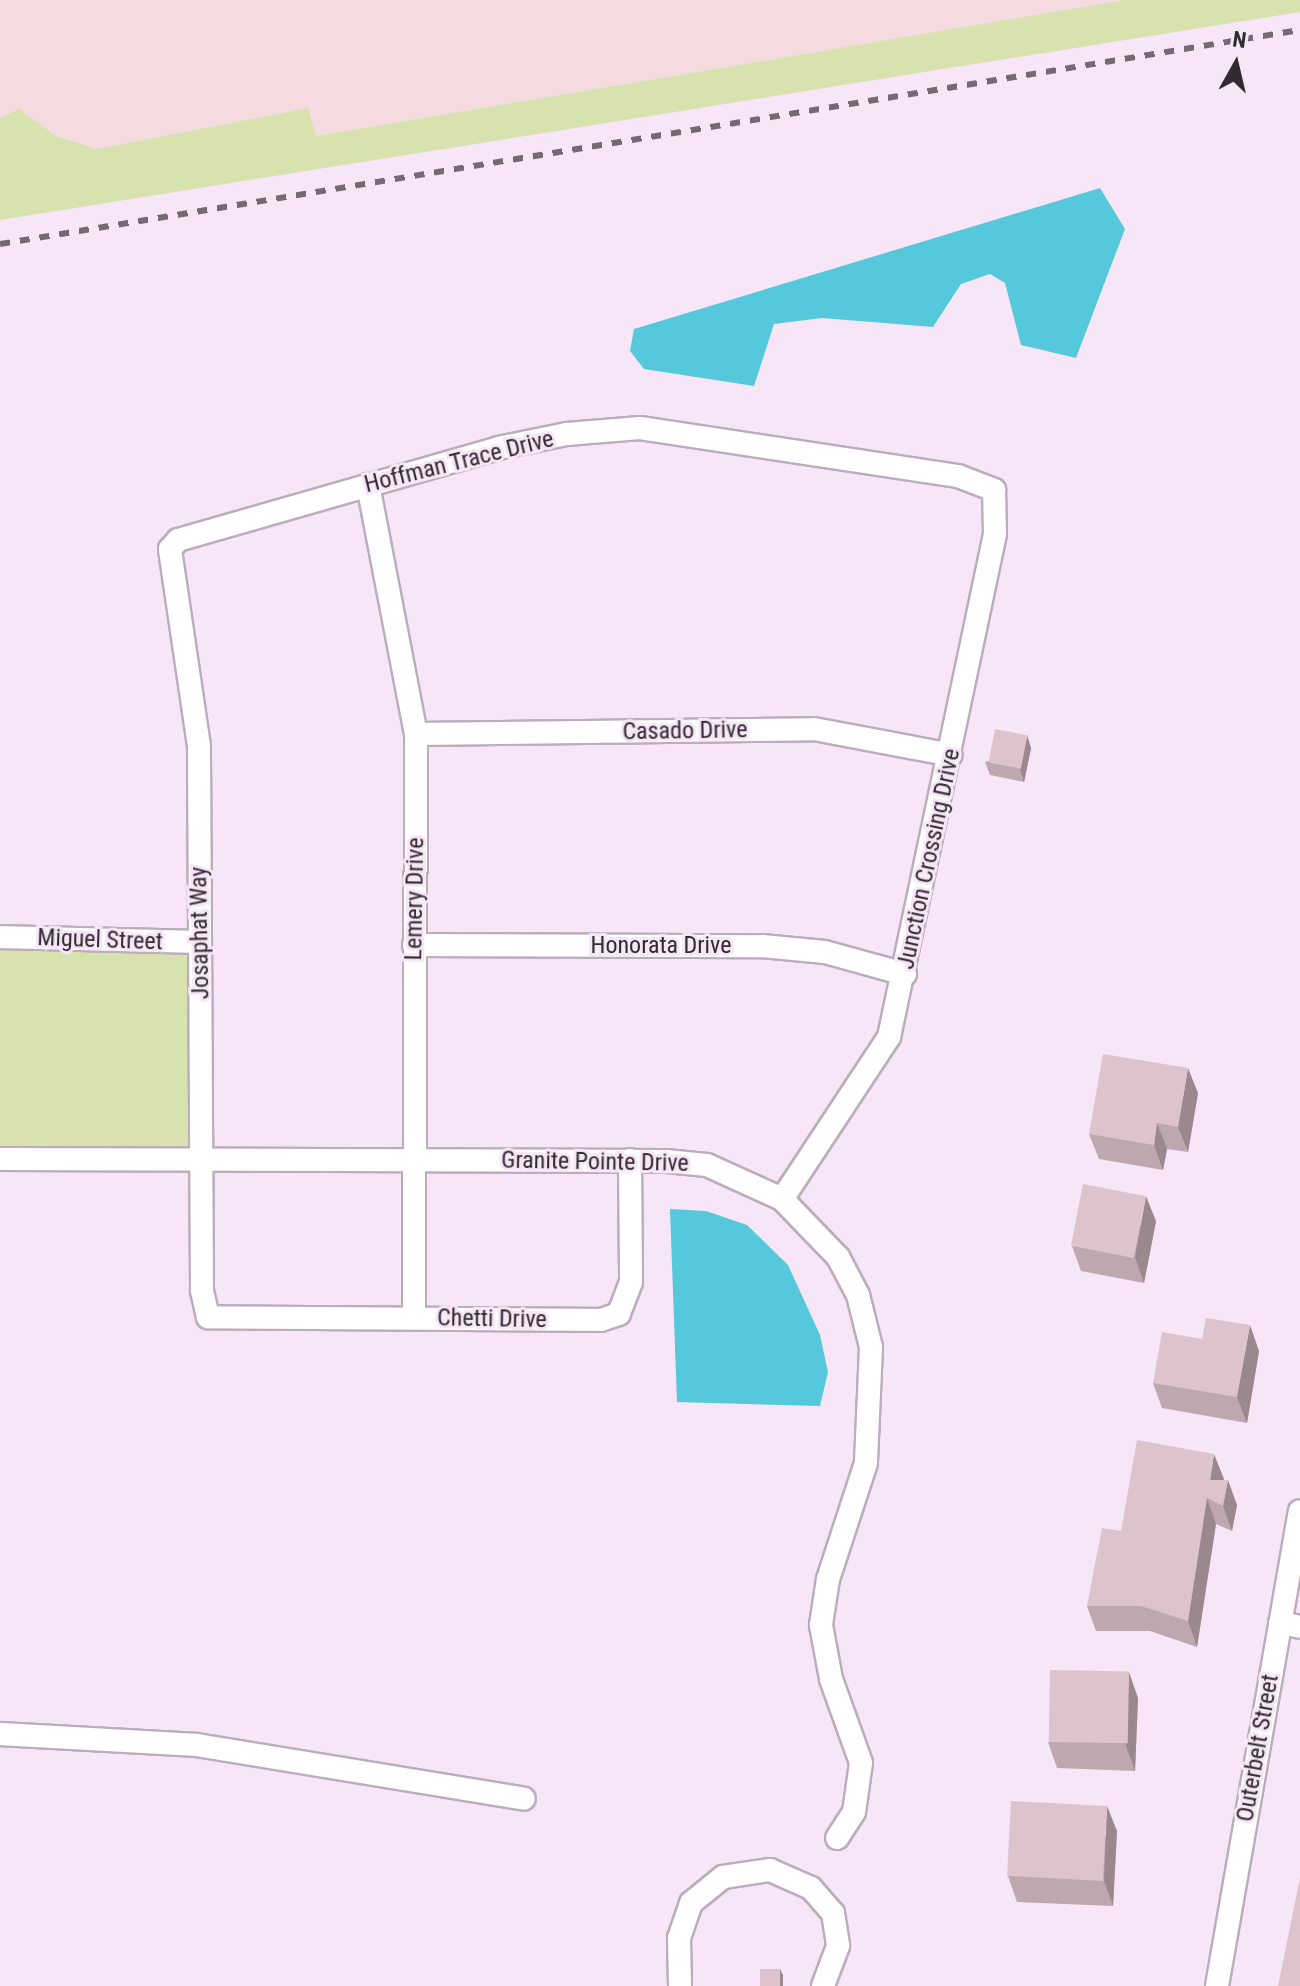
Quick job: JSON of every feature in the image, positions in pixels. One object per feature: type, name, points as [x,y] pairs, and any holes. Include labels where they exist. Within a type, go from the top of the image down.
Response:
[{"type":"street","name":"Hoffman Trace Drive","points":[[170,549],[188,535],[498,448],[567,434],[640,428],[958,476],[994,490]]},
{"type":"street","name":"Lemery Drive","points":[[368,485],[416,734],[414,1317]]},
{"type":"street","name":"Junction Crossing Drive","points":[[782,1199],[889,1037],[905,974],[995,534],[994,490]]},
{"type":"street","name":"Josaphat Way","points":[[170,549],[199,746],[204,1157],[202,1290],[208,1317]]},
{"type":"street","name":"Casado Drive","points":[[416,734],[814,729],[951,755]]},
{"type":"street","name":"Miguel Street","points":[[0,937],[200,942]]},
{"type":"street","name":"Honorata Drive","points":[[414,945],[762,946],[825,952],[905,974]]},
{"type":"street","name":"Granite Pointe Drive","points":[[0,1159],[630,1160],[707,1165],[782,1199],[838,1257],[858,1295],[871,1347],[866,1463],[828,1579],[821,1625],[831,1679],[861,1763],[854,1812],[837,1838]]},
{"type":"street","name":"Chetti Drive","points":[[208,1317],[601,1320],[619,1314],[631,1282],[630,1160]]},
{"type":"street","name":"Outerbelt Street","points":[[1217,1986],[1290,1625],[1300,1511]]},
{"type":"street","points":[[0,1734],[196,1745],[524,1799]]},
{"type":"street","points":[[680,1986],[679,1938],[691,1903],[723,1877],[770,1870],[811,1888],[833,1913],[838,1946],[823,1986]]},
{"type":"shaded area","points":[[0,0],[1125,0],[316,136],[307,108],[97,149],[56,136],[19,110],[0,118]]},
{"type":"green space","points":[[1125,0],[1300,0],[1300,12],[0,220],[0,118],[19,109],[56,136],[97,149],[308,108],[316,136]]},
{"type":"green space","points":[[0,937],[200,940],[196,1162],[0,1159]]},
{"type":"water","points":[[1100,188],[1125,229],[1076,358],[1021,345],[1005,283],[990,274],[961,284],[933,327],[822,318],[774,324],[754,386],[644,369],[630,351],[634,329]]},
{"type":"water","points":[[670,1209],[706,1211],[747,1225],[788,1265],[820,1335],[828,1372],[820,1406],[677,1402]]},
{"type":"building","points":[[995,729],[1027,735],[1021,769],[989,762]]},
{"type":"building","points":[[1103,1054],[1188,1068],[1178,1127],[1157,1123],[1154,1145],[1089,1134]]},
{"type":"building","points":[[1083,1184],[1146,1196],[1134,1258],[1071,1246]]},
{"type":"building","points":[[1206,1318],[1250,1325],[1237,1397],[1153,1383],[1162,1332],[1202,1339]]},
{"type":"building","points":[[1137,1440],[1214,1454],[1210,1480],[1228,1480],[1223,1506],[1207,1498],[1188,1621],[1141,1606],[1087,1606],[1102,1528],[1121,1531]]},
{"type":"building","points":[[1050,1670],[1129,1671],[1128,1743],[1049,1742]]},
{"type":"building","points":[[1011,1801],[1107,1806],[1103,1881],[1007,1876]]},
{"type":"building","points":[[1300,1878],[1300,1986],[1278,1986]]},
{"type":"building","points":[[760,1969],[780,1969],[780,1986],[760,1986]]},
{"type":"railway","points":[[0,244],[1300,30]]}]
